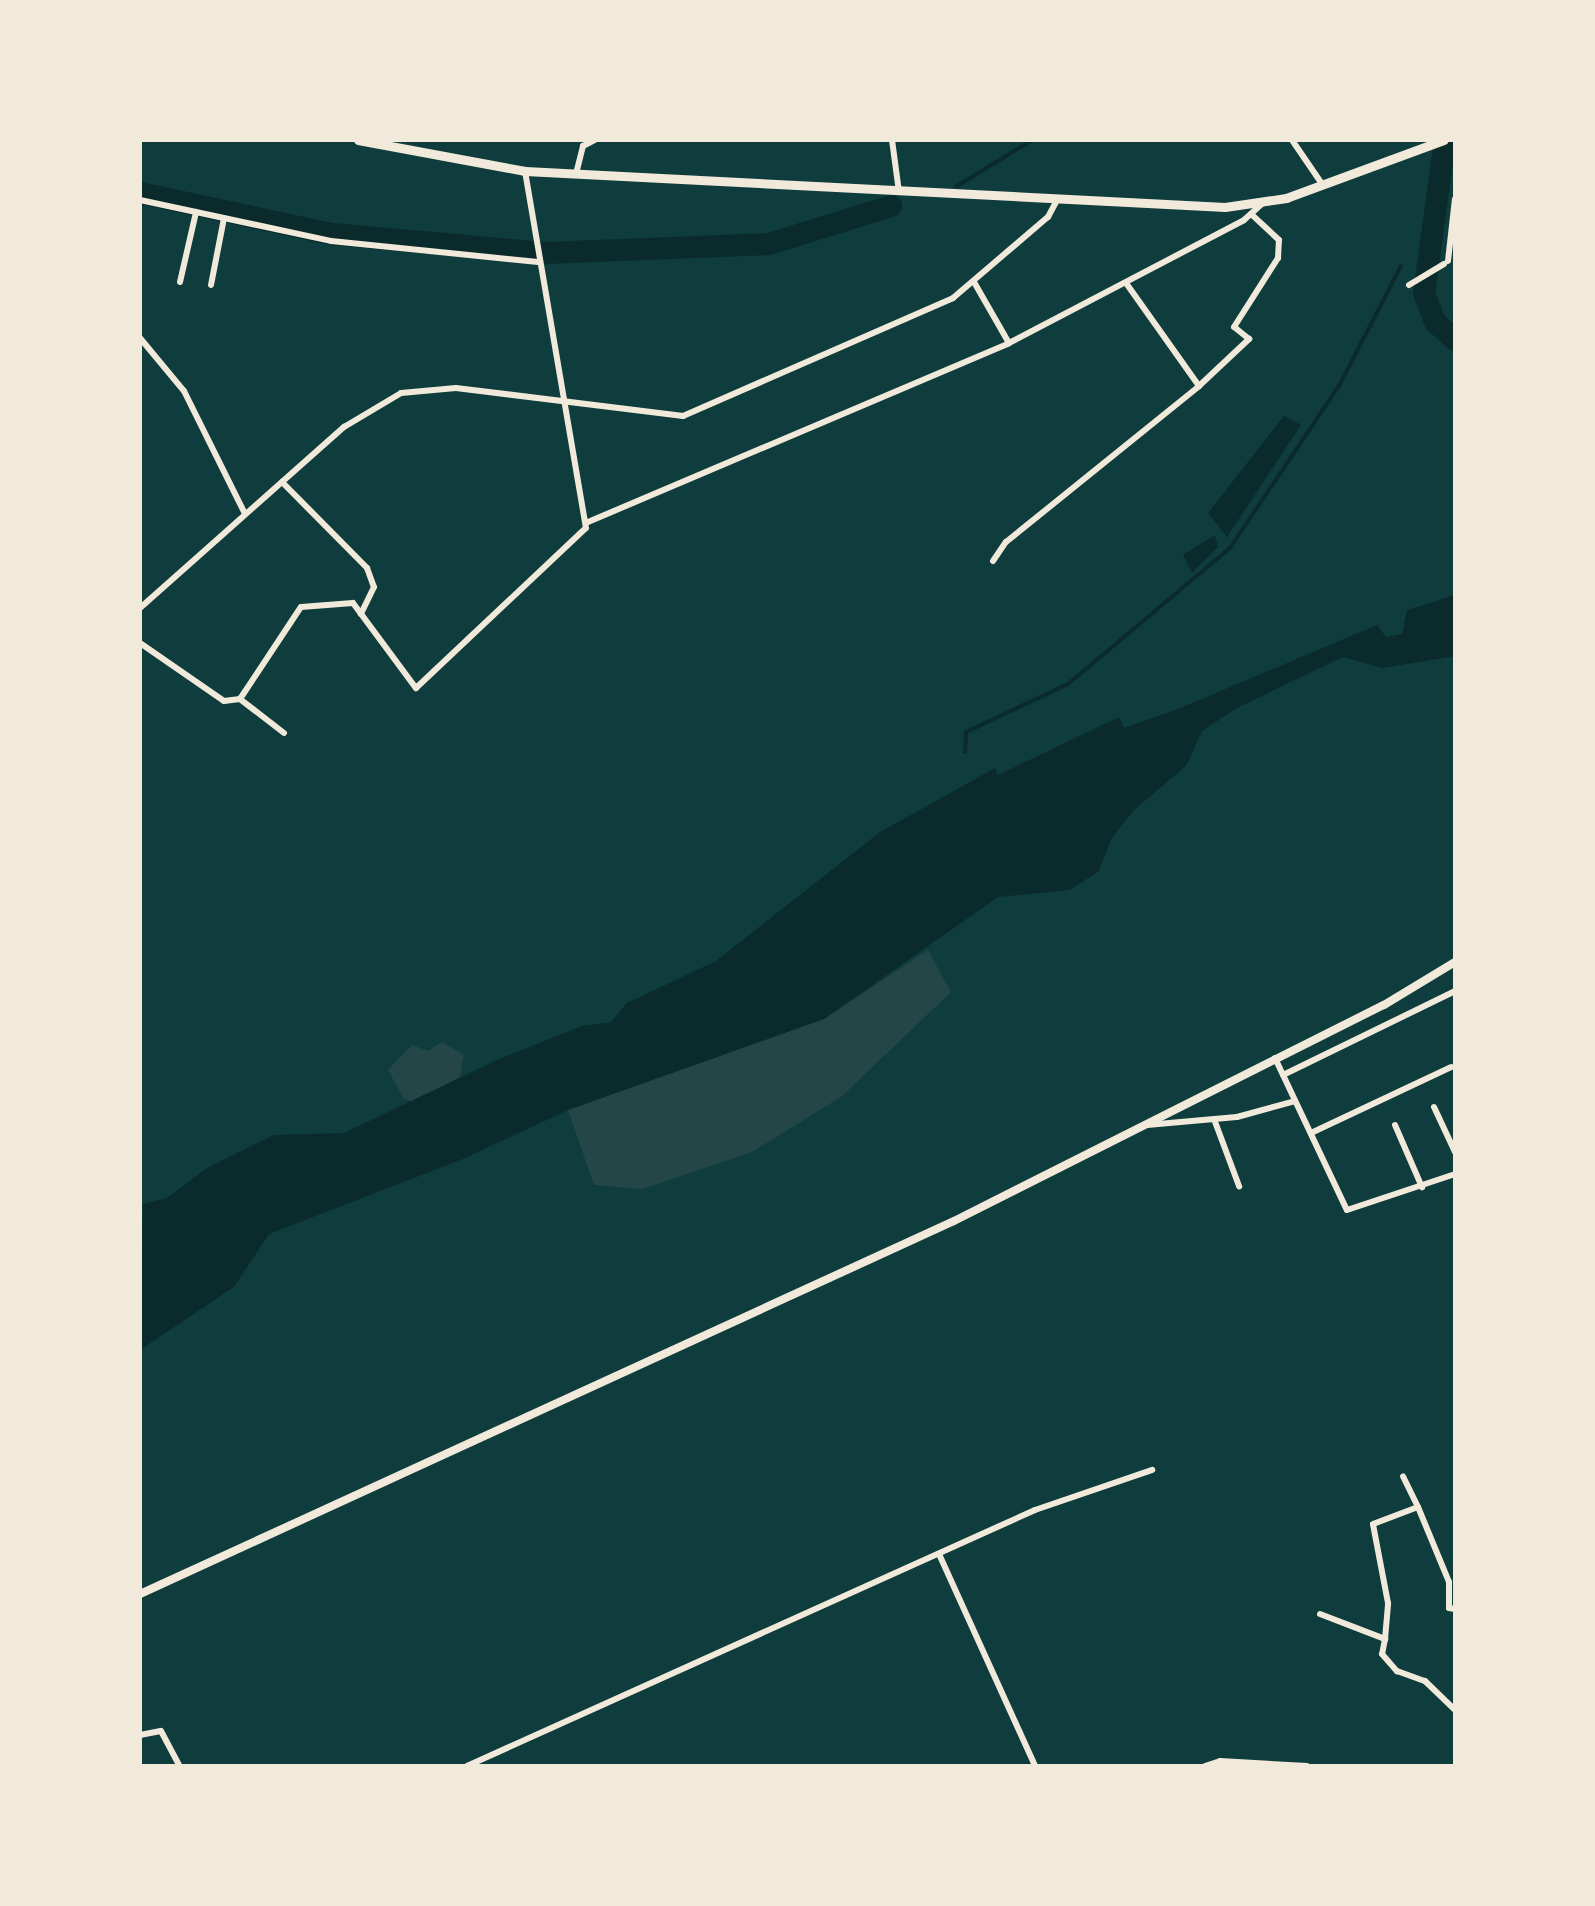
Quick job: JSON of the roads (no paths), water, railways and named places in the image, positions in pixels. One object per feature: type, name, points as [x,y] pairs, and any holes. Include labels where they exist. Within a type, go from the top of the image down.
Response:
[{"type":"main road","points":[[358,140],[525,171],[1057,200],[1263,204],[1419,145],[1444,140]]},
{"type":"street","points":[[576,174],[583,146],[595,140]]},
{"type":"street","points":[[892,140],[899,192]]},
{"type":"street","points":[[1292,140],[1322,184]]},
{"type":"street","points":[[525,171],[561,401],[586,522]]},
{"type":"street","points":[[1409,286],[1446,262],[1455,199]]},
{"type":"street","points":[[140,200],[394,250],[537,259]]},
{"type":"street","points":[[140,608],[344,427],[418,388],[683,416],[940,306],[974,282],[1048,217],[1057,200]]},
{"type":"street","points":[[240,699],[301,607],[354,603],[416,688],[586,522],[1009,343],[1126,283],[1263,204]]},
{"type":"street","points":[[180,282],[196,212]]},
{"type":"street","points":[[993,561],[1006,542],[1199,386],[1248,339],[1234,327],[1278,258],[1278,240],[1251,214]]},
{"type":"street","points":[[211,285],[224,218]]},
{"type":"street","points":[[974,282],[1009,343]]},
{"type":"street","points":[[1126,283],[1199,386]]},
{"type":"street","points":[[142,343],[184,392],[245,514]]},
{"type":"street","points":[[282,482],[367,568],[374,586],[361,614]]},
{"type":"street","points":[[140,643],[224,701],[240,699],[284,733]]},
{"type":"street","points":[[140,1594],[838,1276],[1396,999],[1455,962]]},
{"type":"street","points":[[1283,1075],[1455,991]]},
{"type":"street","points":[[1274,1057],[1348,1210],[1387,1192],[1392,1200],[1455,1174]]},
{"type":"street","points":[[1311,1133],[1451,1068]]},
{"type":"street","points":[[1136,1126],[1214,1118],[1295,1101]]},
{"type":"street","points":[[1434,1108],[1455,1152]]},
{"type":"street","points":[[1214,1118],[1238,1186]]},
{"type":"street","points":[[1395,1125],[1422,1187]]},
{"type":"street","points":[[466,1766],[1035,1510],[1152,1470]]},
{"type":"street","points":[[1403,1476],[1449,1582],[1448,1608],[1455,1609]]},
{"type":"street","points":[[1418,1507],[1373,1524],[1388,1603],[1382,1654],[1396,1672],[1425,1680],[1455,1710]]},
{"type":"street","points":[[938,1554],[1035,1766]]},
{"type":"street","points":[[1320,1614],[1385,1639]]},
{"type":"street","points":[[140,1735],[156,1730],[167,1736],[180,1766]]},
{"type":"street","points":[[1205,1766],[1220,1760],[1307,1766]]},
{"type":"waterway","points":[[957,186],[1032,140]]},
{"type":"waterway","points":[[1445,140],[1424,293],[1435,322],[1455,340]]},
{"type":"waterway","points":[[140,193],[332,234],[546,253],[769,244],[891,206]]},
{"type":"waterway","points":[[965,752],[966,732],[1068,684],[1230,548],[1339,386],[1401,266]]}]
